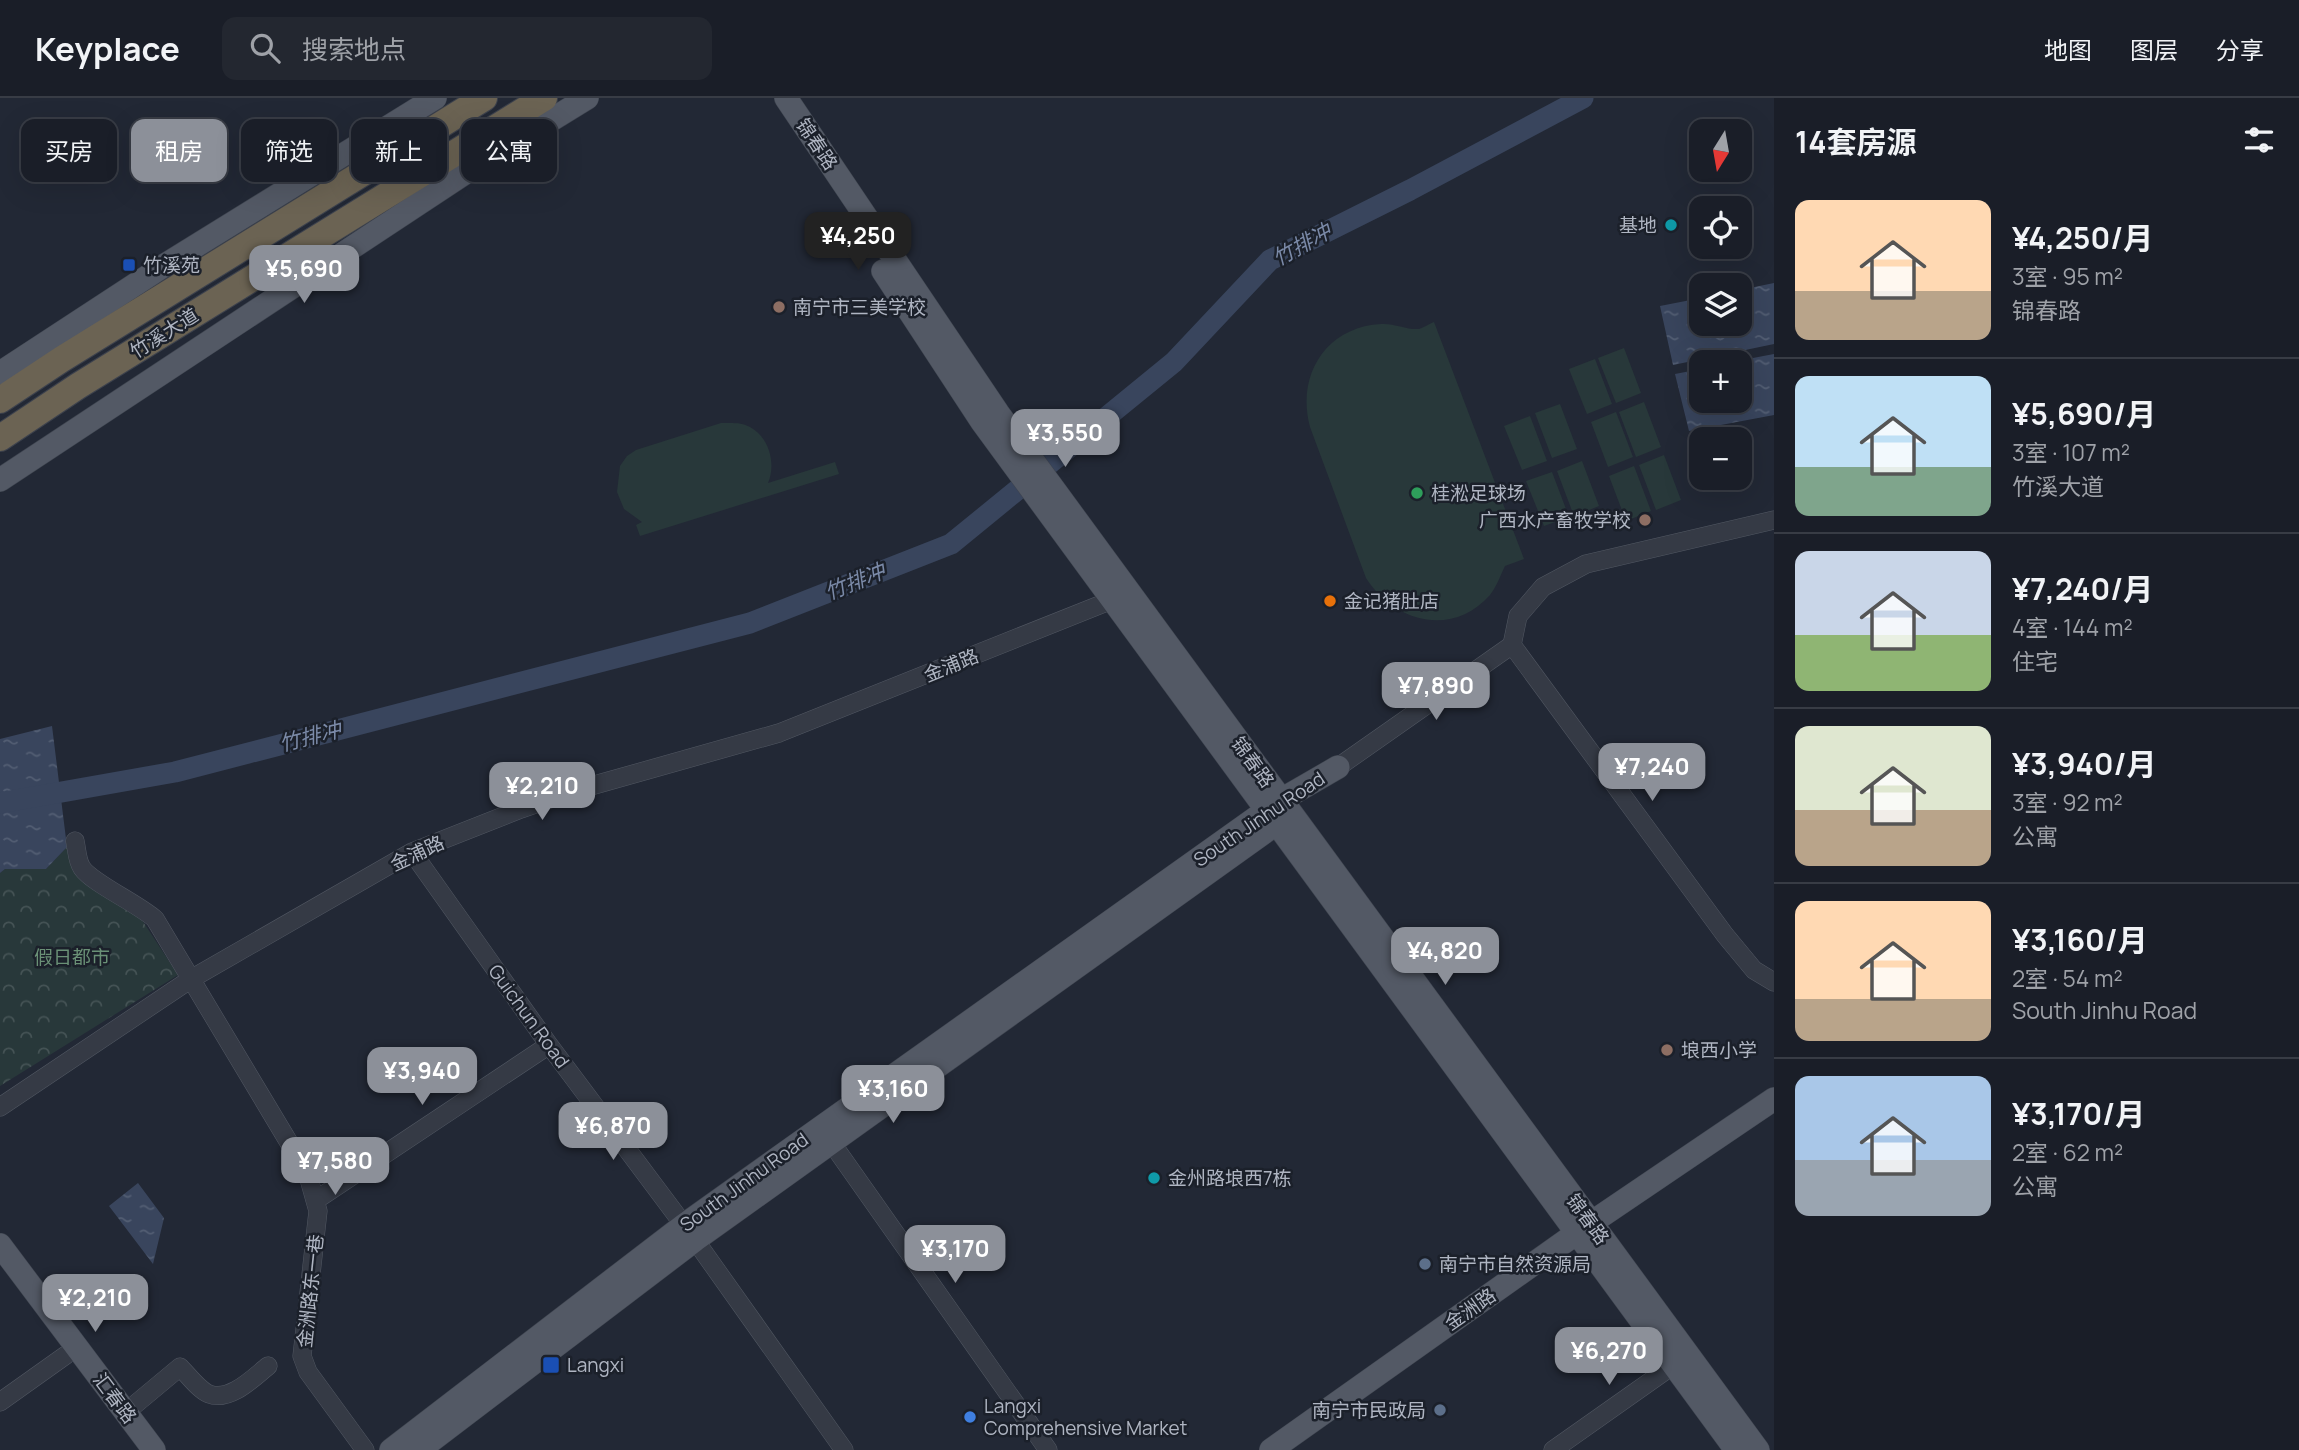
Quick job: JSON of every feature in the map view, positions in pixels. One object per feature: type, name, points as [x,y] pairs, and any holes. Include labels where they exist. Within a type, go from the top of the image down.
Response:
[{"type":"highway","name":"竹溪大道","points":[[0,400],[484,98]]},
{"type":"highway","name":"竹溪大道","points":[[0,438],[78,386],[544,98]]},
{"type":"main road","points":[[0,373],[165,265],[435,98]]},
{"type":"main road","points":[[0,480],[466,173],[587,98]]},
{"type":"main road","name":"锦春路","points":[[770,98],[990,418],[1090,555],[1681,1360],[1758,1450]]},
{"type":"main road","name":"锦春路","points":[[786,98],[990,418]]},
{"type":"main road","name":"锦春路","points":[[1090,555],[1112,600],[1278,812]]},
{"type":"main road","name":"South Jinhu Road","points":[[419,1450],[689,1232],[831,1142],[1338,766]]},
{"type":"main road","name":"South Jinhu Road","points":[[391,1450],[689,1232],[1278,812]]},
{"type":"main road","name":"金洲路","points":[[1271,1450],[1584,1228],[1774,1099]]},
{"type":"main road","name":"汇春路","points":[[0,1245],[154,1450]]},
{"type":"main road","name":"汇春路","points":[[0,1267],[138,1450]]},
{"type":"main road","name":"锦春路","points":[[1681,1360],[1736,1450]]},
{"type":"street","points":[[1338,766],[1512,645],[1518,616],[1543,587],[1586,564],[1774,520]]},
{"type":"street","name":"金浦路","points":[[0,1107],[191,979],[412,852],[573,791],[779,733],[1112,600]]},
{"type":"street","points":[[1512,645],[1725,935],[1754,970],[1774,982]]},
{"type":"street","name":"金洲路东一巷","points":[[75,841],[80,865],[88,875],[155,919],[300,1161],[318,1211],[302,1356],[308,1372],[365,1450]]},
{"type":"street","name":"Guichun Road","points":[[412,852],[549,1045],[689,1232],[840,1448]]},
{"type":"street","points":[[316,1200],[549,1045]]},
{"type":"street","points":[[831,1142],[1048,1450]]},
{"type":"street","points":[[0,1402],[66,1355]]},
{"type":"street","points":[[1553,1450],[1681,1360]]},
{"type":"street","points":[[126,1412],[180,1367],[207,1393],[219,1396],[236,1390],[268,1366]]},
{"type":"green space","name":"桂淞足球场","points":[[1434,322],[1524,559],[1505,566],[1490,595],[1475,608],[1459,617],[1441,620],[1408,614],[1378,593],[1366,578],[1310,427],[1307,408],[1307,389],[1312,372],[1331,344],[1345,334],[1362,327],[1381,324],[1419,329]]},
{"type":"green space","points":[[1624,348],[1641,393],[1616,403],[1598,358]]},
{"type":"green space","points":[[1595,359],[1612,404],[1587,414],[1569,369]]},
{"type":"green space","points":[[1644,402],[1661,447],[1636,457],[1619,412]]},
{"type":"green space","points":[[1560,404],[1577,449],[1552,458],[1535,413]]},
{"type":"green space","points":[[1616,412],[1633,457],[1608,467],[1591,422]]},
{"type":"green space","points":[[1530,416],[1547,461],[1522,470],[1504,426]]},
{"type":"green space","points":[[721,423],[747,425],[762,438],[771,460],[768,483],[835,462],[839,474],[640,536],[636,525],[642,522],[624,509],[617,492],[620,466],[627,456],[636,450]]},
{"type":"green space","points":[[1664,455],[1681,500],[1656,510],[1639,465]]},
{"type":"green space","points":[[1582,461],[1599,506],[1574,516],[1557,471]]},
{"type":"green space","points":[[1634,466],[1651,511],[1626,521],[1609,476]]},
{"type":"green space","points":[[1552,472],[1569,517],[1544,526],[1526,481]]},
{"type":"green space","name":"假日都市","points":[[67,847],[79,876],[140,917],[178,975],[0,1086],[0,873],[5,869],[46,869]]},
{"type":"water","points":[[1774,283],[1774,344],[1745,350],[1689,350],[1689,362],[1673,365],[1660,306],[1689,300],[1689,336],[1752,336],[1752,288]]},
{"type":"water","points":[[1774,354],[1774,415],[1710,427],[1689,427],[1689,431],[1675,374],[1689,371],[1689,413],[1752,413],[1752,358]]},
{"type":"water","points":[[52,726],[67,847],[46,869],[5,869],[0,873],[0,739]]},
{"type":"water","points":[[138,1183],[164,1218],[153,1264],[109,1206]]},
{"type":"waterway","name":"竹排冲","points":[[0,803],[175,772],[750,623],[951,544],[1174,362],[1270,260],[1410,190],[1583,98]]},
{"type":"place","name":"基地","points":[[1671,225]]},
{"type":"place","name":"竹溪苑","points":[[129,265]]},
{"type":"place","name":"南宁市三美学校","points":[[779,307]]},
{"type":"place","name":"桂淞足球场","points":[[1417,493]]},
{"type":"place","name":"广西水产畜牧学校","points":[[1645,520]]},
{"type":"place","name":"金记猪肚店","points":[[1330,601]]},
{"type":"place","name":"埌西小学","points":[[1667,1050]]},
{"type":"place","name":"金州路埌西7栋","points":[[1154,1178]]},
{"type":"place","name":"南宁市自然资源局","points":[[1425,1264]]},
{"type":"place","name":"Langxi","points":[[551,1365]]},
{"type":"place","name":"南宁市民政局","points":[[1440,1410]]},
{"type":"place","name":"Langxi Comprehensive Market","points":[[970,1417]]}]
